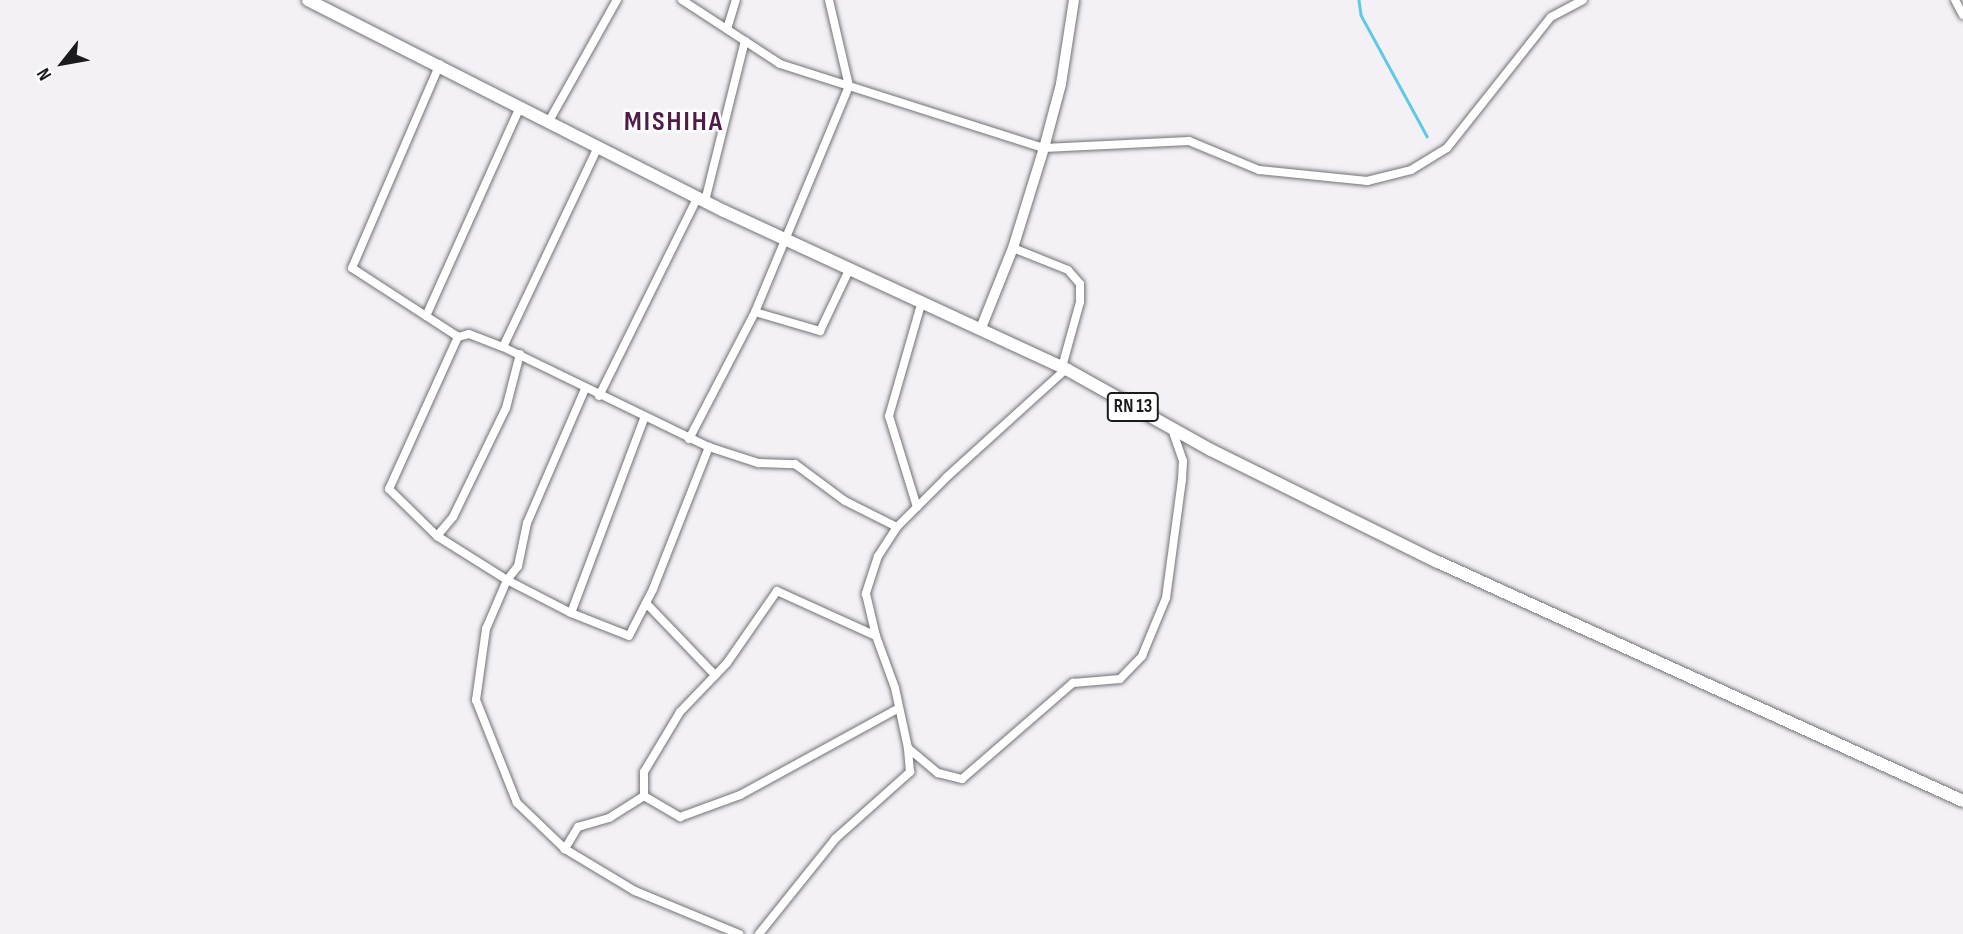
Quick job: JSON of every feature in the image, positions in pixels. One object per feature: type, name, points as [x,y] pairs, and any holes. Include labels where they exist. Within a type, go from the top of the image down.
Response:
[{"type":"main road","name":"RN 13","points":[[311,1],[440,64],[597,149],[1064,368],[1172,429],[1450,568],[1963,801]]},
{"type":"street","points":[[549,121],[617,0]]},
{"type":"street","points":[[682,0],[780,64],[1044,148],[1189,141],[1259,170],[1384,180],[1411,170],[1451,145],[1551,17],[1583,0]]},
{"type":"street","points":[[727,29],[736,0]]},
{"type":"street","points":[[689,439],[755,312],[788,240],[849,86],[828,0]]},
{"type":"street","points":[[981,328],[1013,248],[1044,148],[1061,84],[1074,0]]},
{"type":"street","points":[[1955,0],[1963,15]]},
{"type":"street","points":[[598,396],[701,199],[745,41]]},
{"type":"street","points":[[440,64],[352,268],[458,337],[470,334],[520,354],[598,396],[709,447],[758,463],[794,464],[845,501],[897,527]]},
{"type":"street","points":[[426,316],[520,107]]},
{"type":"street","points":[[503,347],[597,149]]},
{"type":"street","points":[[759,934],[835,839],[910,772],[899,708],[866,594],[878,556],[897,527],[916,507],[1064,368],[1080,302],[1080,284],[1068,270],[1013,248]]},
{"type":"street","points":[[755,312],[820,331],[850,268]]},
{"type":"street","points":[[916,507],[889,416],[922,301]]},
{"type":"street","points":[[458,337],[389,489],[437,536],[507,580],[572,612],[629,636],[646,603],[709,447]]},
{"type":"street","points":[[437,536],[453,517],[506,408],[520,354]]},
{"type":"street","points":[[584,389],[527,523],[518,566],[507,580],[486,629],[476,700],[517,803],[565,849],[635,891],[739,934]]},
{"type":"street","points":[[572,612],[645,416]]},
{"type":"street","points":[[908,748],[938,773],[962,779],[1073,683],[1120,679],[1132,670],[1166,598],[1183,461],[1172,429]]},
{"type":"street","points":[[644,796],[644,772],[680,712],[715,675],[777,591],[876,636]]},
{"type":"street","points":[[646,603],[715,675]]},
{"type":"street","points":[[644,796],[680,817],[740,795],[899,708]]},
{"type":"street","points":[[565,849],[578,827],[608,818],[644,796]]},
{"type":"waterway","points":[[1359,0],[1361,15],[1427,136]]},
{"type":"district","name":"MISHIHA","points":[[674,122]]}]
